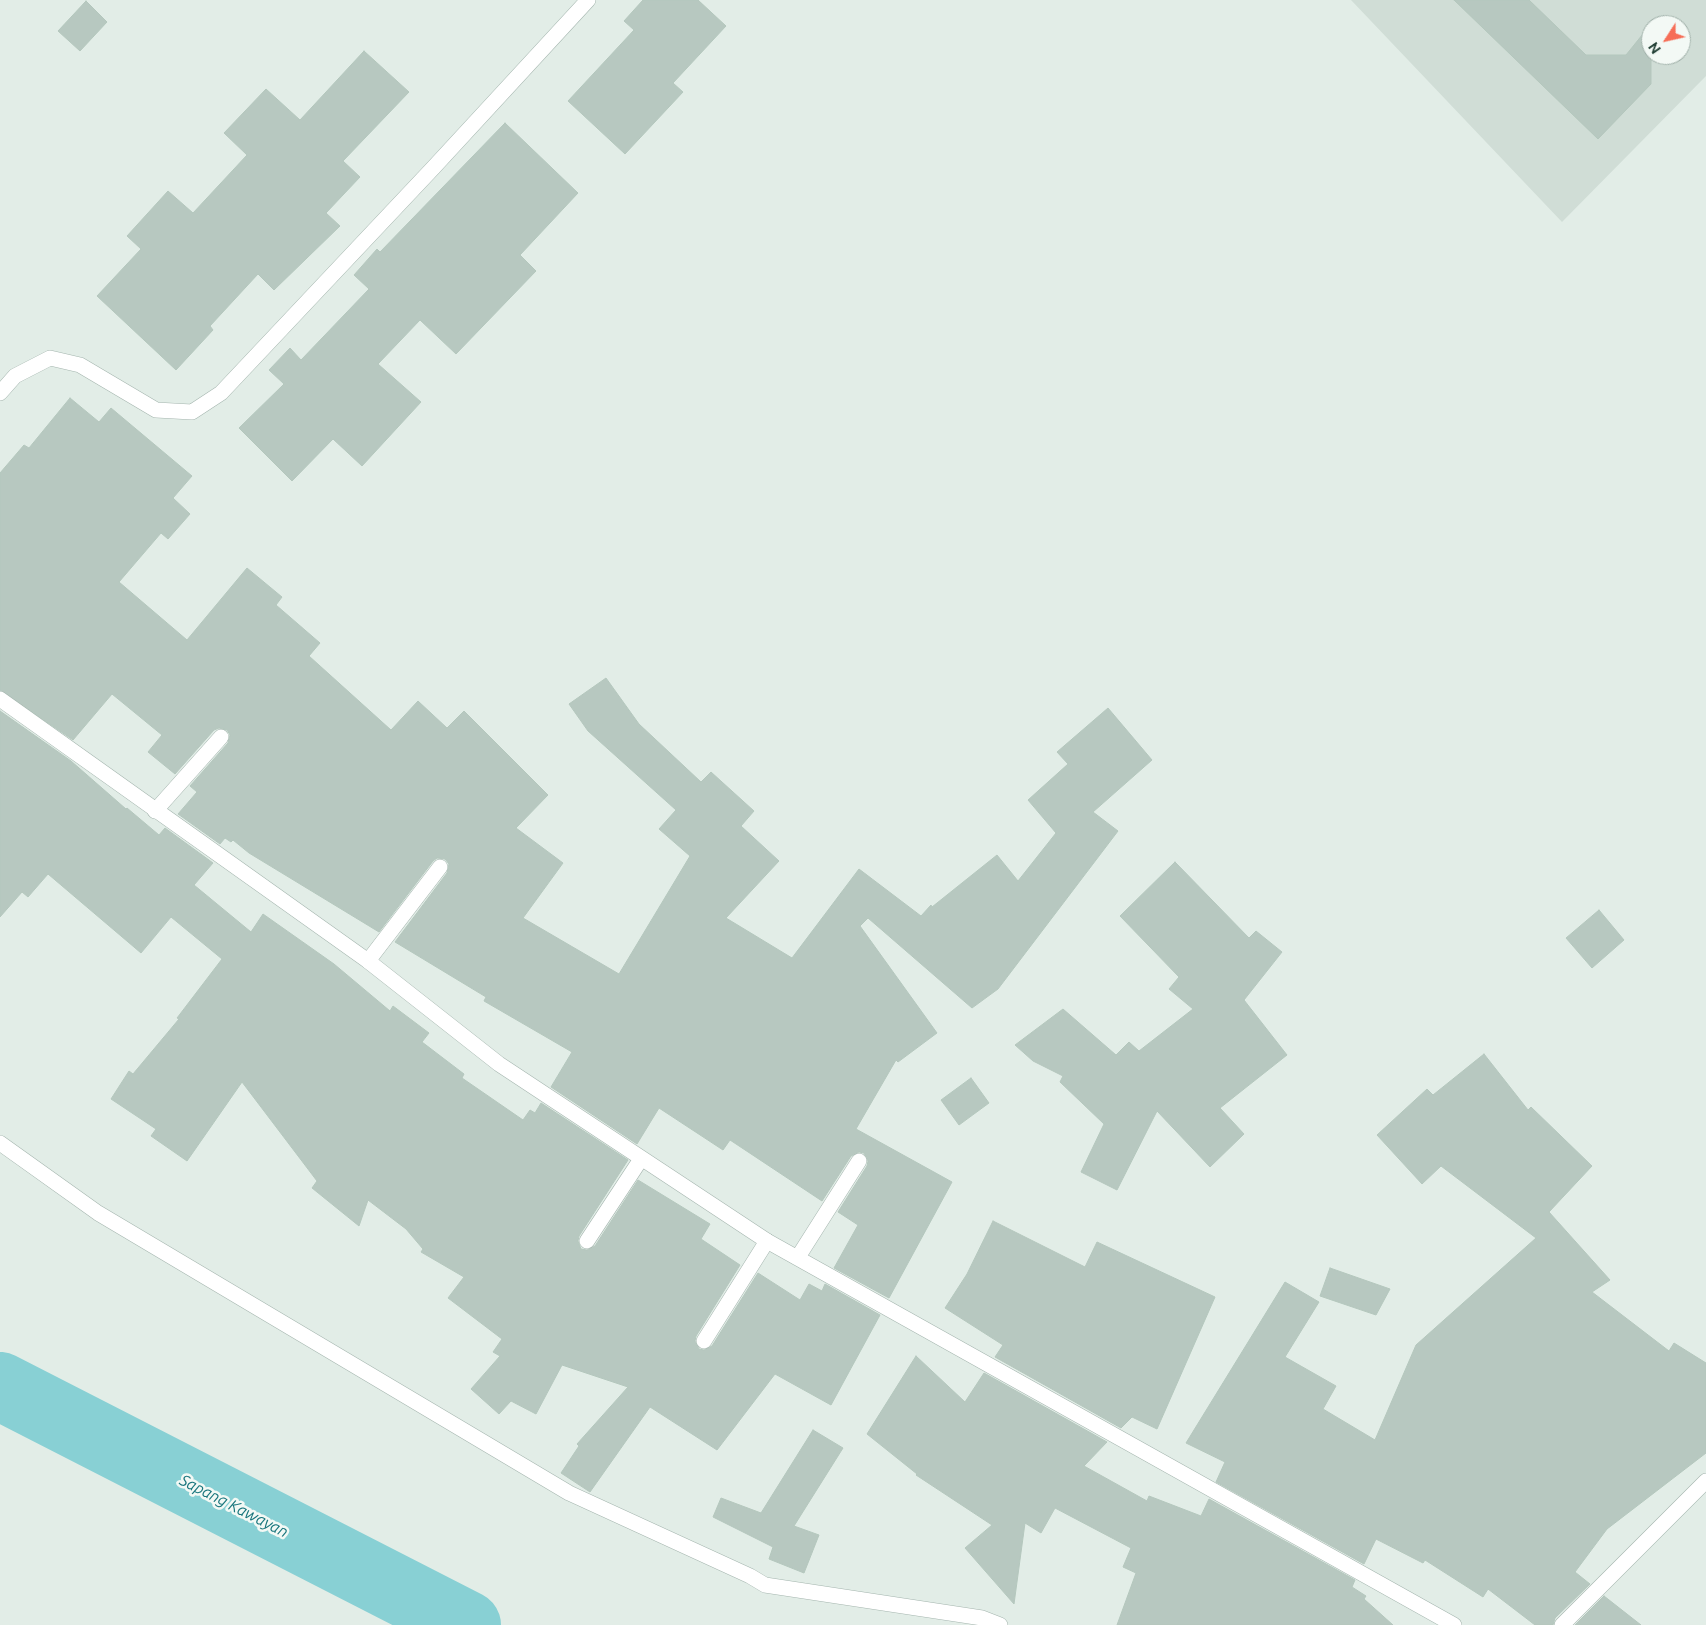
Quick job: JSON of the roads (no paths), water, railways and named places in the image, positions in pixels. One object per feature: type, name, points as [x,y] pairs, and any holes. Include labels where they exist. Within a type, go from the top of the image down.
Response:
[{"type":"street","points":[[0,393],[15,376],[50,358],[80,365],[156,410],[192,412],[200,407],[221,392],[434,168],[588,0]]},
{"type":"street","points":[[0,699],[368,961],[499,1064],[767,1241],[1454,1625]]},
{"type":"street","points":[[155,811],[221,737]]},
{"type":"street","points":[[368,961],[440,867]]},
{"type":"street","points":[[0,1143],[98,1213],[569,1493],[750,1576],[765,1585],[982,1618],[1000,1625]]},
{"type":"street","points":[[587,1242],[641,1159]]},
{"type":"street","points":[[798,1257],[859,1161]]},
{"type":"street","points":[[704,1340],[767,1241]]},
{"type":"street","points":[[1562,1625],[1706,1481]]},
{"type":"waterway","name":"Sapang Kawayan","points":[[0,1386],[467,1625]]}]
